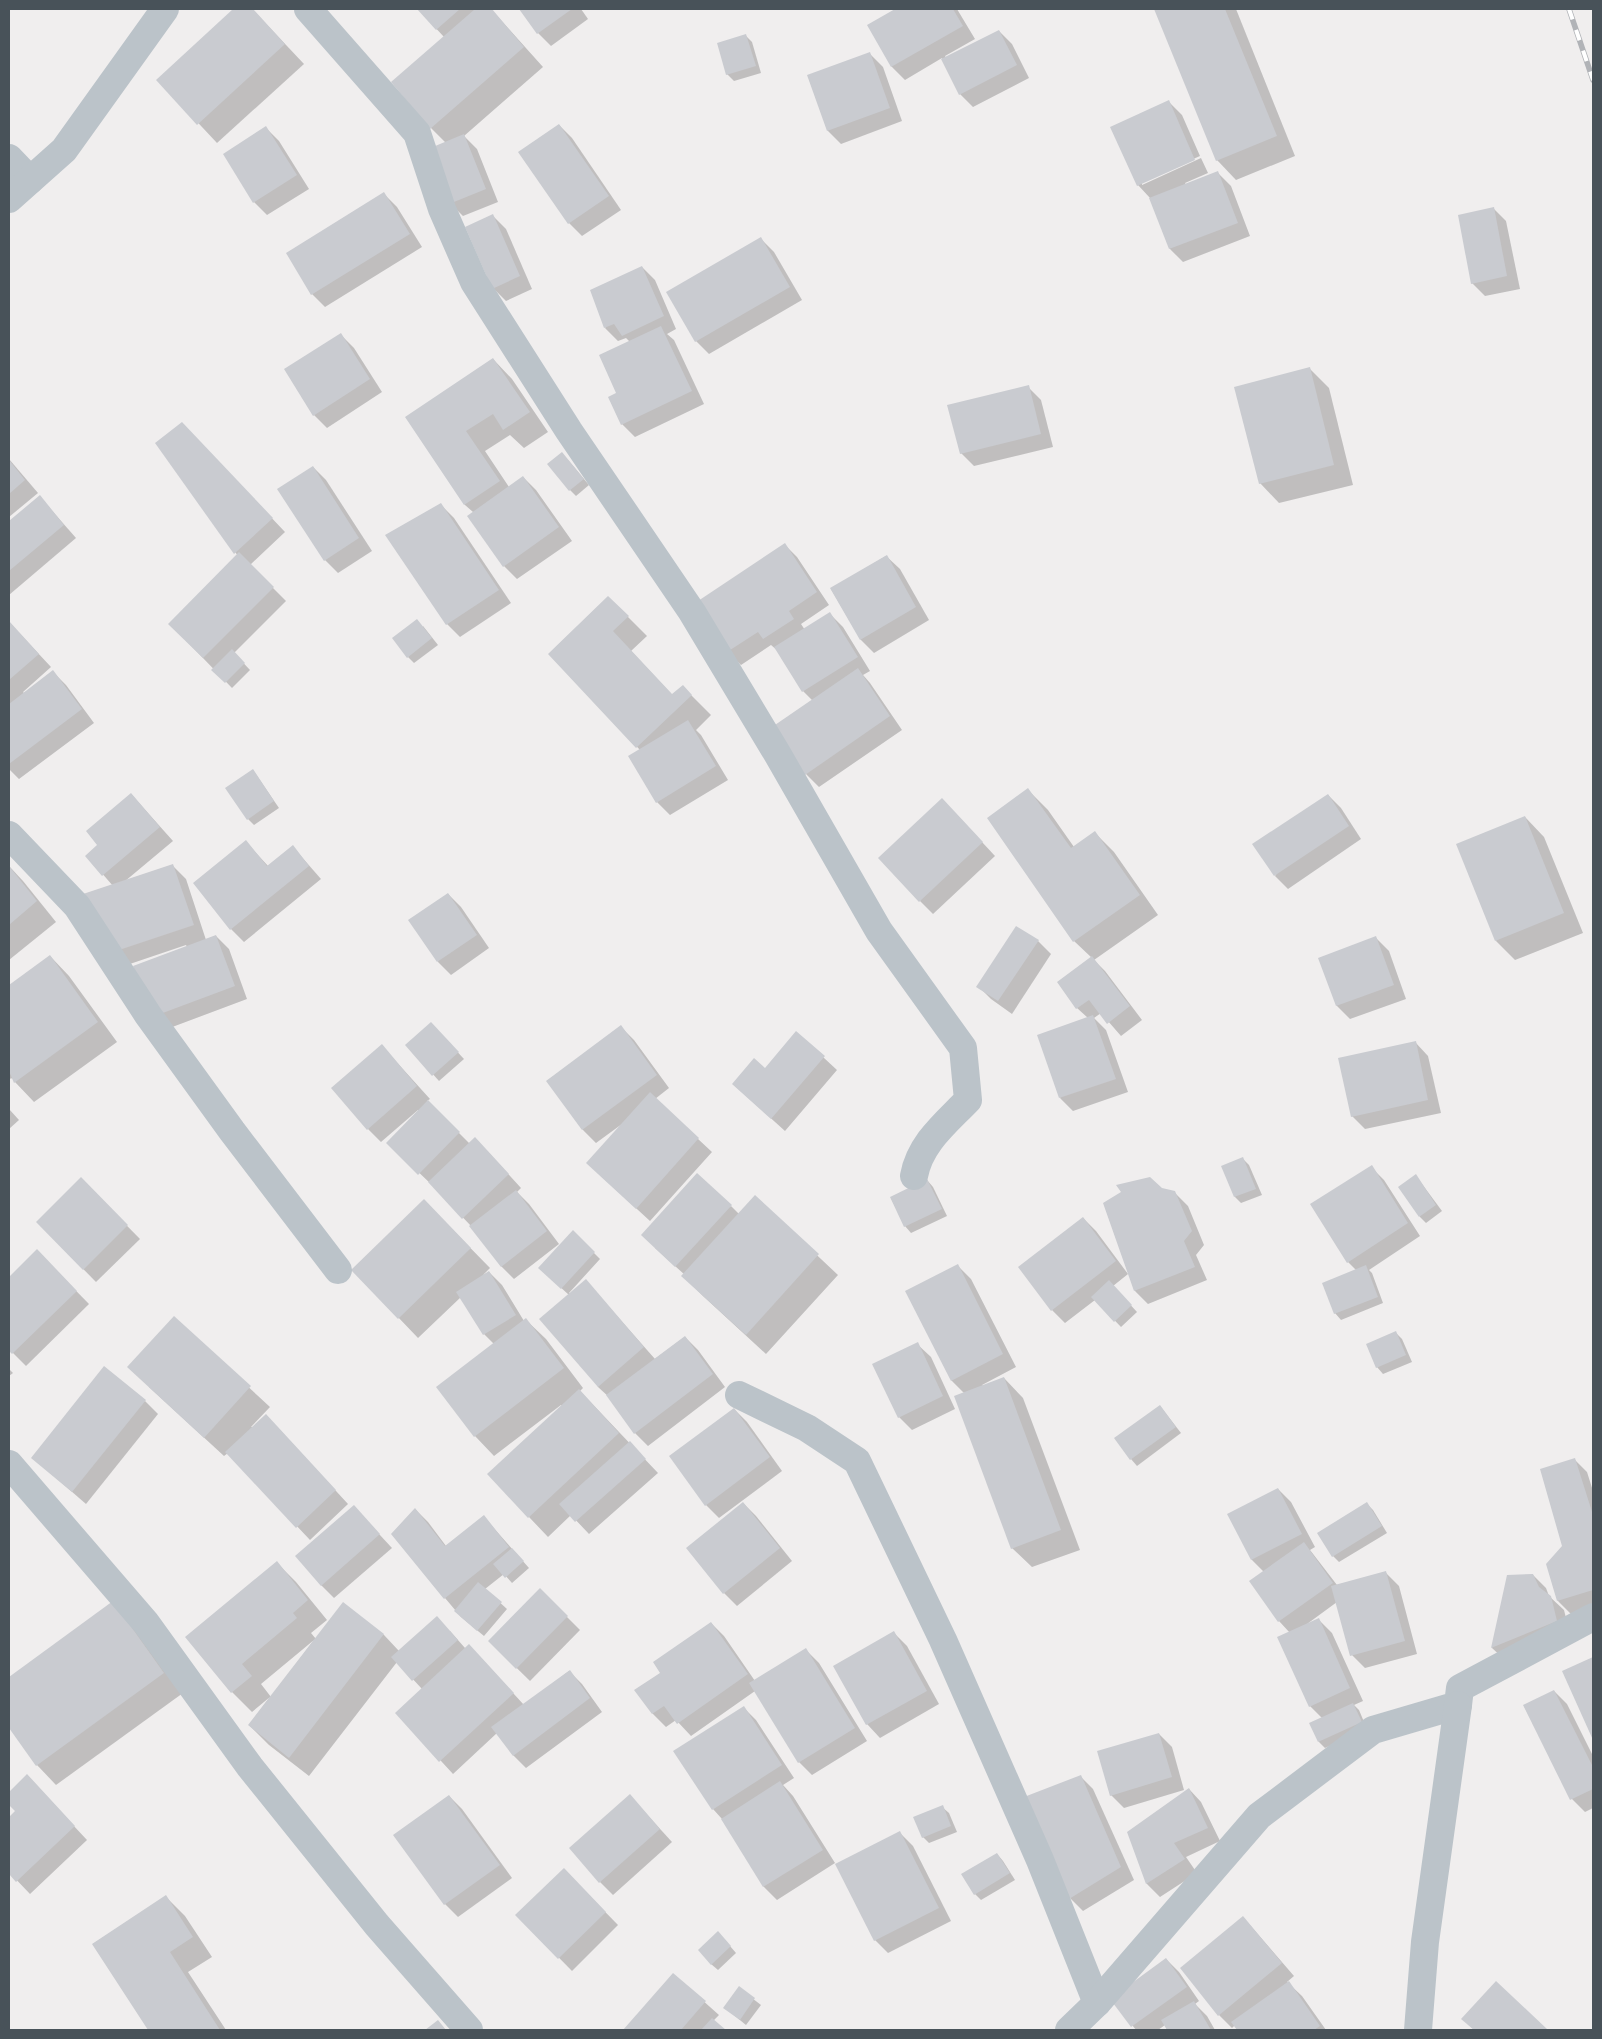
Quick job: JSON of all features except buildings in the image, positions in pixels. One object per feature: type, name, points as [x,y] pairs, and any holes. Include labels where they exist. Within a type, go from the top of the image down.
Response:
[{"type":"street","points":[[9,199],[64,150],[165,9]]},
{"type":"street","points":[[308,9],[417,133],[442,210],[474,282],[568,431],[692,612],[778,755],[879,931],[963,1048],[968,1100],[926,1144],[916,1164],[914,1176]]},
{"type":"street","points":[[9,158],[30,180]]},
{"type":"street","points":[[9,835],[77,906],[148,1015],[232,1131],[338,1270]]},
{"type":"street","points":[[739,1395],[807,1428],[857,1461],[943,1640],[1040,1860],[1097,2003]]},
{"type":"street","points":[[9,1464],[146,1623],[250,1767],[377,1925],[469,2030]]},
{"type":"street","points":[[1418,2030],[1425,1942],[1460,1688],[1593,1617]]},
{"type":"street","points":[[1069,2030],[1097,2003],[1259,1816],[1373,1730],[1458,1705]]},
{"type":"railway","points":[[1569,9],[1593,80]]}]
